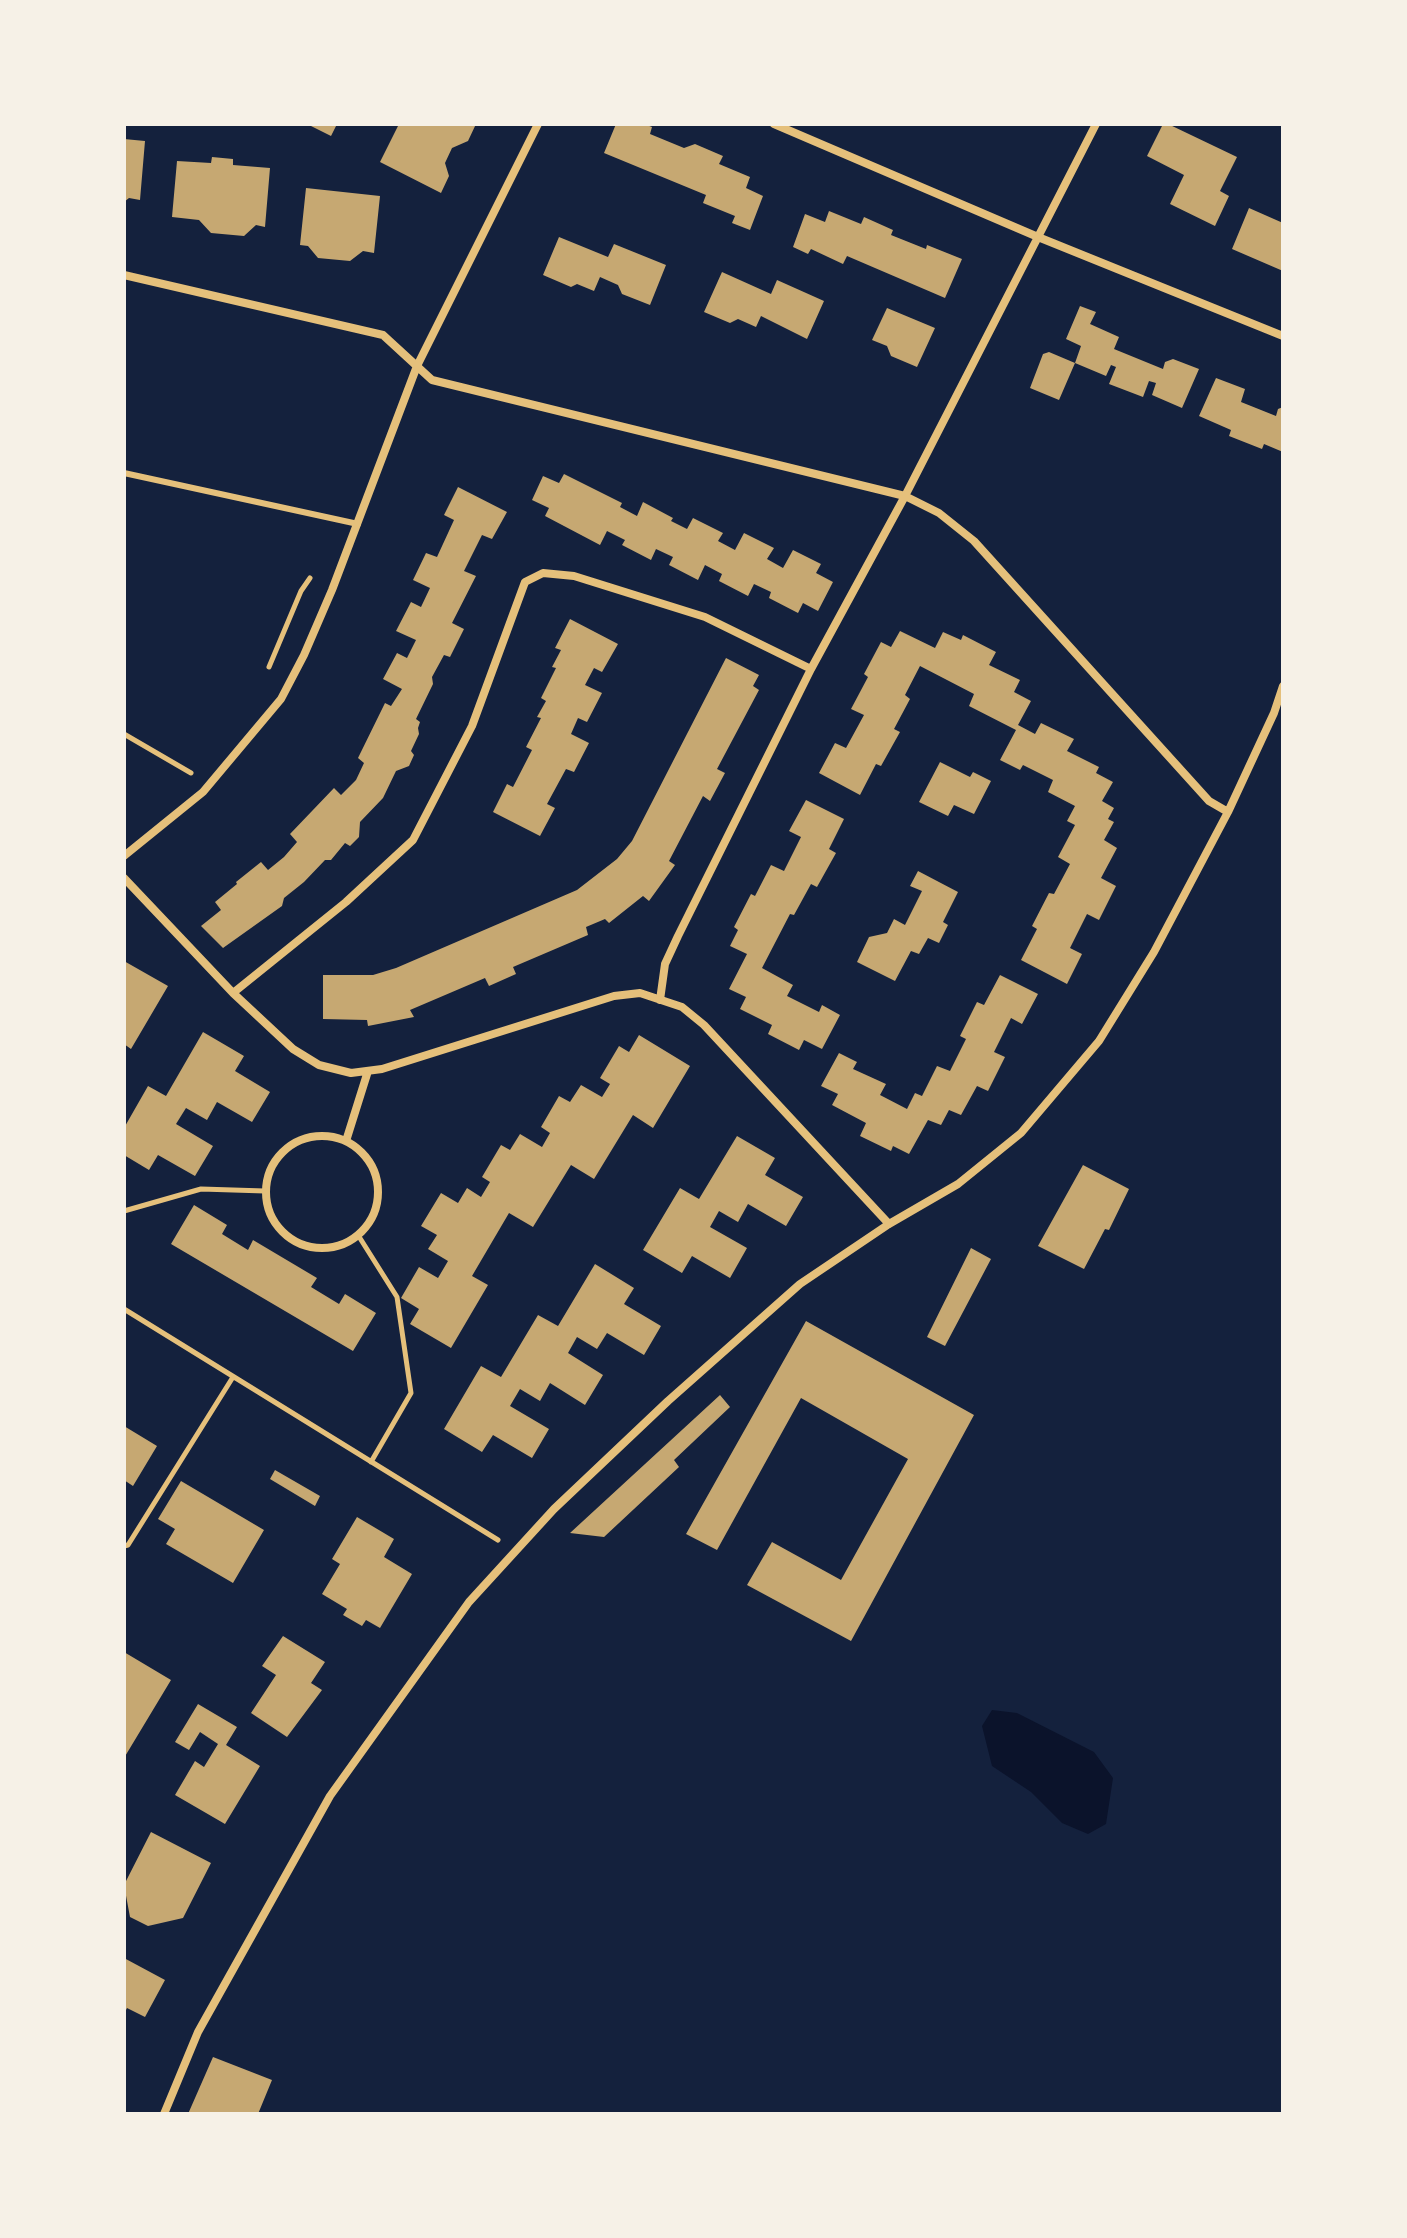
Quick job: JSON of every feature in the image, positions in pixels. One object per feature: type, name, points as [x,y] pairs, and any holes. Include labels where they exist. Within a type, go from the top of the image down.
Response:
[{"type":"street","points":[[124,856],[207,787],[281,699],[304,655],[358,524],[417,366],[538,124]]},
{"type":"street","points":[[774,124],[1038,237],[1283,336]]},
{"type":"street","points":[[660,1000],[665,964],[811,669],[905,496],[1096,124]]},
{"type":"street","points":[[124,275],[383,335],[432,380],[905,496],[939,513],[974,541],[1209,801],[1228,812]]},
{"type":"street","points":[[233,993],[346,902],[413,840],[472,726],[525,582],[543,573],[574,576],[705,617],[811,669]]},
{"type":"street","points":[[164,2114],[198,2032],[330,1796],[469,1602],[554,1509],[668,1401],[800,1284],[889,1224],[958,1184],[1021,1133],[1099,1041],[1154,952],[1228,812],[1274,713],[1283,686]]},
{"type":"street","points":[[124,878],[233,993],[293,1049],[319,1065],[351,1073],[382,1069],[614,996],[640,993],[682,1007],[704,1025],[889,1224]]},
{"type":"street","points":[[346,1141],[368,1071]]},
{"type":"street","points":[[314,1136],[331,1136],[346,1141],[370,1162],[376,1177],[376,1208],[369,1223],[344,1244],[313,1247],[297,1242],[284,1234],[267,1207],[265,1191],[268,1175],[285,1149],[314,1136]]},
{"type":"lane","points":[[124,473],[358,524]]},
{"type":"path","points":[[267,671],[301,591],[312,575],[340,568]]},
{"type":"path","points":[[124,734],[207,787]]},
{"type":"path","points":[[187,773],[199,763]]},
{"type":"path","points":[[124,1211],[201,1189],[265,1191]]},
{"type":"path","points":[[358,1235],[397,1297],[411,1393],[371,1462]]},
{"type":"path","points":[[124,1309],[516,1551]]},
{"type":"path","points":[[124,1546],[128,1545],[233,1377]]},
{"type":"water","points":[[992,1710],[1017,1713],[1094,1752],[1113,1778],[1106,1824],[1088,1834],[1062,1823],[1031,1792],[992,1766],[982,1726]]},
{"type":"building","points":[[307,124],[337,124],[331,136]]},
{"type":"building","points":[[399,124],[476,124],[468,141],[452,148],[445,163],[449,176],[441,193],[380,162]]},
{"type":"building","points":[[616,124],[644,124],[652,127],[650,134],[684,148],[695,144],[723,156],[719,164],[750,177],[746,188],[763,196],[750,230],[732,223],[735,216],[703,203],[706,195],[604,153]]},
{"type":"building","points":[[1163,124],[1237,157],[1220,191],[1229,196],[1215,226],[1170,204],[1184,175],[1147,156]]},
{"type":"building","points":[[124,139],[145,141],[140,200],[129,198],[124,202]]},
{"type":"building","points":[[212,157],[233,159],[233,165],[270,168],[265,227],[256,225],[244,236],[211,233],[199,220],[172,217],[177,161],[211,163]]},
{"type":"building","points":[[306,188],[380,196],[374,253],[363,251],[350,261],[318,258],[308,246],[300,245]]},
{"type":"building","points":[[1249,208],[1283,223],[1283,271],[1232,249]]},
{"type":"building","points":[[829,211],[861,224],[864,217],[893,230],[891,235],[962,259],[945,298],[847,256],[843,264],[811,249],[808,254],[793,247],[805,214],[825,222]]},
{"type":"building","points":[[559,237],[608,257],[614,244],[666,265],[650,305],[622,294],[618,285],[600,277],[594,291],[577,284],[571,287],[543,275]]},
{"type":"building","points":[[722,272],[771,294],[777,280],[824,301],[807,339],[761,316],[756,327],[738,319],[730,323],[704,312]]},
{"type":"building","points":[[1080,306],[1096,312],[1090,324],[1119,337],[1114,349],[1163,369],[1165,362],[1173,359],[1199,369],[1182,408],[1152,395],[1156,383],[1149,381],[1143,397],[1109,384],[1116,367],[1111,365],[1106,376],[1075,363],[1081,346],[1066,339]]},
{"type":"building","points":[[887,308],[935,328],[917,367],[891,356],[887,346],[872,340]]},
{"type":"building","points":[[1049,352],[1075,363],[1059,400],[1030,388],[1043,354]]},
{"type":"building","points":[[1216,378],[1245,389],[1241,402],[1276,416],[1278,409],[1283,407],[1283,452],[1264,444],[1262,449],[1229,436],[1231,430],[1199,416]]},
{"type":"building","points":[[564,474],[622,503],[620,507],[637,516],[643,502],[687,529],[693,518],[723,533],[718,541],[735,550],[744,533],[774,548],[767,559],[783,568],[793,550],[821,564],[816,573],[833,582],[818,611],[803,603],[798,613],[769,598],[771,592],[754,584],[748,596],[719,581],[722,574],[705,565],[698,580],[669,565],[673,557],[656,549],[651,560],[622,545],[625,540],[607,531],[600,545],[545,516],[549,508],[532,500],[543,476],[559,483]]},
{"type":"building","points":[[458,487],[507,512],[492,539],[482,535],[464,571],[476,576],[452,623],[464,629],[450,657],[444,655],[432,677],[433,684],[416,719],[420,722],[419,734],[411,751],[414,755],[409,766],[396,771],[383,798],[360,822],[359,837],[350,846],[345,843],[331,860],[325,860],[284,898],[282,906],[223,948],[201,926],[221,910],[215,902],[261,862],[268,870],[284,857],[297,842],[290,834],[334,788],[341,795],[356,780],[364,763],[358,758],[385,703],[391,706],[402,689],[383,679],[397,653],[407,658],[416,640],[396,631],[411,602],[421,607],[430,588],[413,580],[426,553],[437,557],[454,520],[444,515]]},
{"type":"building","points":[[570,619],[618,644],[602,672],[594,668],[585,685],[602,693],[587,722],[578,718],[571,734],[589,743],[574,772],[566,769],[547,804],[555,808],[540,836],[493,812],[507,784],[513,787],[532,750],[526,747],[541,718],[537,717],[546,701],[541,698],[556,668],[552,667],[561,650],[555,648]]},
{"type":"building","points":[[900,631],[935,648],[943,632],[961,640],[963,635],[996,652],[989,665],[1020,680],[1014,692],[1031,701],[1018,725],[1035,734],[1041,723],[1074,739],[1067,751],[1099,767],[1096,773],[1113,782],[1102,801],[1114,808],[1108,819],[1114,822],[1104,840],[1117,848],[1101,878],[1116,886],[1099,920],[1087,914],[1070,948],[1082,954],[1067,984],[1021,960],[1037,929],[1032,926],[1049,893],[1054,894],[1070,864],[1058,857],[1075,825],[1067,821],[1075,806],[1048,792],[1053,780],[1023,765],[1020,770],[1000,760],[1016,730],[969,706],[974,694],[920,666],[905,695],[910,699],[894,729],[900,732],[881,766],[876,764],[860,795],[819,773],[835,743],[846,748],[864,715],[851,709],[868,677],[864,674],[881,642],[891,647]]},
{"type":"building","points":[[726,658],[759,675],[753,686],[759,690],[717,769],[725,773],[710,801],[703,796],[669,861],[675,865],[649,901],[643,896],[609,923],[605,919],[586,927],[588,935],[513,967],[516,974],[489,986],[485,978],[410,1010],[414,1017],[368,1026],[367,1020],[323,1019],[323,975],[373,975],[396,968],[577,890],[617,859],[632,841]]},
{"type":"building","points":[[940,762],[970,777],[973,772],[991,781],[974,814],[954,805],[948,816],[919,802]]},
{"type":"building","points":[[806,800],[844,819],[829,849],[836,853],[817,887],[811,884],[794,915],[790,914],[762,968],[793,985],[787,996],[819,1012],[822,1005],[840,1015],[822,1049],[804,1040],[799,1050],[768,1034],[772,1025],[740,1009],[746,997],[729,989],[747,954],[730,946],[738,930],[734,927],[771,865],[784,871],[801,837],[789,831]]},
{"type":"building","points":[[918,871],[958,892],[943,922],[948,925],[939,943],[928,938],[919,954],[911,951],[895,981],[857,962],[869,937],[887,933],[894,919],[905,925],[922,891],[910,886]]},
{"type":"building","points":[[124,961],[168,986],[131,1049],[124,1044]]},
{"type":"building","points":[[1000,975],[1038,994],[1022,1024],[1011,1018],[994,1052],[1005,1057],[988,1091],[977,1086],[961,1115],[949,1110],[941,1125],[928,1120],[909,1154],[893,1146],[891,1151],[860,1136],[866,1123],[832,1105],[838,1094],[821,1086],[839,1053],[857,1062],[853,1069],[886,1084],[880,1095],[907,1109],[915,1093],[922,1096],[937,1066],[950,1071],[966,1039],[960,1036],[977,1002],[984,1005]]},
{"type":"building","points":[[203,1032],[244,1056],[235,1071],[270,1092],[252,1122],[217,1102],[207,1120],[186,1108],[176,1124],[213,1146],[195,1176],[158,1155],[149,1170],[124,1155],[124,1128],[148,1086],[166,1096]]},
{"type":"building","points":[[639,1035],[690,1066],[653,1128],[633,1115],[594,1179],[571,1165],[533,1227],[509,1213],[472,1276],[488,1285],[451,1348],[410,1324],[419,1309],[401,1298],[419,1267],[438,1278],[448,1261],[428,1249],[437,1235],[421,1226],[441,1193],[458,1203],[467,1188],[481,1197],[490,1182],[482,1177],[501,1145],[510,1150],[520,1134],[542,1147],[550,1133],[541,1127],[559,1096],[570,1102],[581,1085],[602,1097],[610,1084],[600,1078],[619,1046],[629,1052]]},
{"type":"building","points":[[737,1136],[775,1158],[765,1175],[803,1197],[786,1226],[748,1204],[738,1222],[719,1211],[710,1227],[747,1248],[730,1278],[692,1256],[682,1273],[643,1250],[680,1188],[699,1199]]},
{"type":"building","points":[[1083,1165],[1129,1189],[1109,1230],[1105,1229],[1084,1269],[1038,1246]]},
{"type":"building","points":[[194,1205],[227,1225],[222,1234],[248,1250],[253,1240],[317,1278],[311,1287],[339,1304],[345,1294],[376,1313],[353,1351],[171,1244]]},
{"type":"building","points":[[971,1248],[991,1259],[945,1346],[927,1337]]},
{"type":"building","points":[[595,1264],[634,1288],[624,1304],[661,1326],[644,1355],[607,1333],[597,1349],[577,1337],[568,1353],[603,1375],[585,1405],[550,1383],[540,1401],[520,1389],[510,1406],[549,1429],[532,1458],[493,1435],[482,1452],[444,1429],[481,1366],[501,1377],[538,1315],[558,1326]]},
{"type":"building","points":[[806,1321],[974,1415],[851,1641],[747,1585],[772,1542],[841,1580],[908,1459],[801,1398],[717,1550],[686,1534]]},
{"type":"building","points":[[720,1395],[730,1407],[674,1460],[679,1467],[604,1537],[570,1533]]},
{"type":"building","points":[[124,1426],[157,1446],[133,1486],[124,1480]]},
{"type":"building","points":[[275,1470],[320,1496],[315,1506],[270,1479]]},
{"type":"building","points":[[181,1481],[264,1530],[233,1583],[166,1544],[175,1529],[158,1519]]},
{"type":"building","points":[[357,1517],[394,1539],[384,1557],[412,1574],[380,1628],[366,1620],[362,1626],[343,1615],[347,1609],[322,1594],[340,1564],[332,1559]]},
{"type":"building","points":[[283,1636],[325,1662],[311,1683],[322,1690],[287,1737],[251,1713],[276,1675],[262,1666]]},
{"type":"building","points":[[124,1652],[171,1680],[124,1758]]},
{"type":"building","points":[[198,1704],[237,1727],[226,1745],[260,1766],[225,1824],[175,1795],[195,1761],[204,1767],[218,1744],[200,1732],[189,1750],[175,1742]]},
{"type":"building","points":[[151,1832],[211,1863],[183,1918],[148,1926],[130,1917],[124,1885]]},
{"type":"building","points":[[124,1958],[165,1980],[145,2017],[127,2008],[124,2014]]},
{"type":"building","points":[[213,2057],[272,2080],[258,2114],[188,2114]]}]
